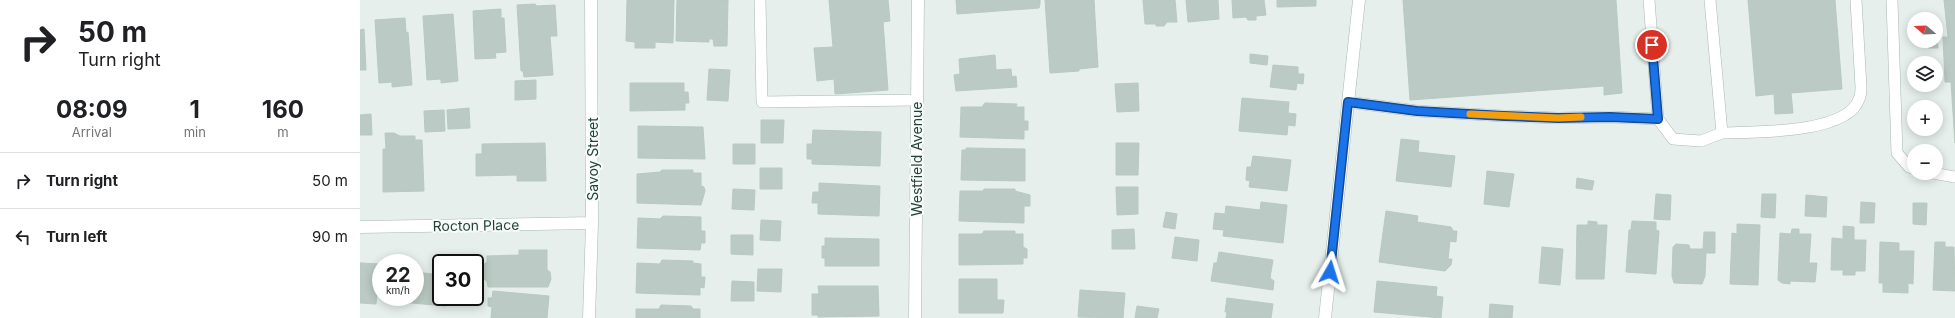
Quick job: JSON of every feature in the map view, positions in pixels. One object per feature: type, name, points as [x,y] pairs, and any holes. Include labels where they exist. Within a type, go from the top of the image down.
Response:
[{"type":"street","name":"Savoy Street","points":[[589,318],[592,223],[590,0]]},
{"type":"street","name":"Westfield Avenue","points":[[915,318],[918,0]]},
{"type":"street","points":[[1325,318],[1359,0]]},
{"type":"street","name":"Rocton Place","points":[[360,227],[592,223]]},
{"type":"lane","points":[[760,0],[762,102],[916,100]]},
{"type":"lane","points":[[1649,0],[1658,119],[1673,139],[1701,141],[1722,133],[1772,132],[1818,126],[1846,115],[1859,100],[1861,87],[1856,0]]},
{"type":"lane","points":[[1710,0],[1722,133]]},
{"type":"lane","points":[[1892,0],[1897,154],[1907,165]]},
{"type":"lane","points":[[1348,102],[1417,111],[1558,118],[1610,117],[1658,119]]},
{"type":"lane","points":[[1943,175],[1955,177]]},
{"type":"building","points":[[627,0],[674,0],[673,43],[655,42],[655,48],[635,48],[635,42],[626,41]]},
{"type":"building","points":[[677,0],[728,0],[727,46],[714,46],[713,39],[709,39],[709,42],[676,41]]},
{"type":"building","points":[[829,0],[888,0],[890,21],[883,22],[888,90],[835,94],[834,79],[817,81],[814,48],[833,47]]},
{"type":"building","points":[[956,0],[1040,0],[1040,4],[1039,8],[957,14]]},
{"type":"building","points":[[1045,0],[1094,0],[1098,67],[1079,69],[1079,71],[1050,73]]},
{"type":"building","points":[[1143,0],[1175,0],[1177,22],[1167,22],[1164,26],[1145,24]]},
{"type":"building","points":[[1186,0],[1218,0],[1219,19],[1188,22]]},
{"type":"building","points":[[1232,0],[1264,0],[1266,15],[1256,16],[1256,20],[1248,20],[1246,17],[1233,18]]},
{"type":"building","points":[[1277,0],[1316,0],[1316,6],[1277,7]]},
{"type":"building","points":[[1403,0],[1616,0],[1622,93],[1604,95],[1604,86],[1410,100]]},
{"type":"building","points":[[1748,0],[1835,0],[1842,89],[1791,93],[1793,113],[1775,114],[1774,94],[1756,96]]},
{"type":"building","points":[[1944,0],[1955,0],[1955,143],[1951,82],[1945,82],[1943,37],[1948,37]]},
{"type":"building","points":[[535,4],[537,6],[555,5],[557,36],[550,36],[553,75],[524,77],[523,71],[521,71],[517,5]]},
{"type":"building","points":[[501,9],[501,18],[504,18],[506,52],[495,53],[496,58],[475,59],[473,11]]},
{"type":"building","points":[[453,14],[458,81],[441,83],[441,79],[427,80],[423,16]]},
{"type":"building","points":[[405,18],[406,33],[408,32],[412,85],[392,87],[392,82],[379,83],[375,20]]},
{"type":"building","points":[[364,29],[366,70],[360,70],[360,30]]},
{"type":"building","points":[[1250,54],[1268,56],[1267,65],[1250,63]]},
{"type":"building","points":[[995,55],[996,70],[1011,69],[1012,77],[1016,76],[1017,87],[956,91],[954,75],[960,74],[959,59]]},
{"type":"building","points":[[1273,65],[1298,67],[1298,74],[1304,74],[1303,84],[1297,83],[1296,90],[1270,87]]},
{"type":"building","points":[[709,69],[730,70],[728,101],[707,100]]},
{"type":"building","points":[[536,80],[536,99],[515,100],[515,81]]},
{"type":"building","points":[[630,83],[684,83],[684,92],[688,92],[689,103],[685,103],[685,110],[630,111]]},
{"type":"building","points":[[1138,83],[1139,111],[1117,112],[1115,84]]},
{"type":"building","points":[[1242,98],[1289,102],[1288,113],[1296,114],[1295,126],[1288,125],[1287,135],[1239,131]]},
{"type":"building","points":[[985,103],[1017,104],[1016,107],[1024,107],[1024,121],[1028,121],[1028,130],[1024,130],[1024,139],[960,137],[961,107],[982,107]]},
{"type":"building","points":[[469,108],[470,128],[448,129],[447,110]]},
{"type":"building","points":[[444,110],[445,131],[425,132],[424,111]]},
{"type":"building","points":[[371,114],[372,135],[360,135],[360,115]]},
{"type":"building","points":[[761,120],[784,120],[783,143],[761,143]]},
{"type":"building","points":[[638,126],[703,127],[705,159],[638,158]]},
{"type":"building","points":[[813,130],[881,132],[880,166],[812,164],[812,159],[807,159],[807,144],[812,144]]},
{"type":"building","points":[[385,133],[394,133],[400,136],[415,136],[415,140],[422,140],[424,191],[383,192],[383,149],[386,149]]},
{"type":"building","points":[[1401,139],[1419,141],[1418,152],[1455,156],[1451,187],[1396,181]]},
{"type":"building","points":[[545,143],[546,181],[517,181],[517,175],[476,176],[476,154],[482,154],[482,144]]},
{"type":"building","points":[[1116,143],[1139,143],[1138,175],[1116,175]]},
{"type":"building","points":[[733,144],[755,144],[755,164],[733,164]]},
{"type":"building","points":[[966,148],[1025,149],[1025,181],[961,180],[962,150],[966,150]]},
{"type":"building","points":[[1253,156],[1291,160],[1287,191],[1249,187],[1250,181],[1246,180],[1247,167],[1251,167]]},
{"type":"building","points":[[760,168],[782,168],[782,189],[760,189]]},
{"type":"building","points":[[662,170],[693,170],[693,173],[701,173],[701,186],[704,187],[705,191],[701,205],[637,203],[637,174],[660,172]]},
{"type":"building","points":[[1487,171],[1514,174],[1509,207],[1484,204]]},
{"type":"building","points":[[1577,178],[1594,181],[1592,190],[1576,188]]},
{"type":"building","points":[[819,183],[880,186],[879,216],[818,214],[818,203],[812,203],[813,192],[819,192]]},
{"type":"building","points":[[1116,187],[1138,187],[1138,214],[1117,215]]},
{"type":"building","points":[[733,189],[755,190],[754,210],[732,209]]},
{"type":"building","points":[[984,189],[1015,189],[1015,191],[1030,195],[1030,206],[1024,206],[1024,223],[959,221],[960,191],[983,191]]},
{"type":"building","points":[[1656,194],[1671,195],[1670,220],[1654,219]]},
{"type":"building","points":[[1762,194],[1776,194],[1775,218],[1761,217]]},
{"type":"building","points":[[1806,195],[1827,197],[1826,217],[1805,216]]},
{"type":"building","points":[[1261,202],[1287,205],[1283,243],[1223,236],[1224,230],[1213,229],[1215,213],[1225,214],[1226,206],[1260,210]]},
{"type":"building","points":[[1861,202],[1875,203],[1874,223],[1860,223]]},
{"type":"building","points":[[1913,203],[1927,203],[1926,225],[1913,224]]},
{"type":"building","points":[[1386,211],[1418,216],[1417,222],[1451,227],[1453,231],[1457,231],[1456,242],[1450,241],[1448,259],[1452,259],[1451,265],[1445,271],[1379,262]]},
{"type":"building","points":[[1166,212],[1177,214],[1175,229],[1163,227]]},
{"type":"building","points":[[663,216],[701,217],[701,231],[705,231],[705,243],[701,243],[700,250],[637,248],[638,218],[660,219]]},
{"type":"building","points":[[761,220],[781,221],[780,241],[760,240]]},
{"type":"building","points":[[1588,221],[1597,222],[1597,225],[1607,225],[1604,279],[1576,279],[1577,225],[1588,225]]},
{"type":"building","points":[[1632,221],[1656,222],[1656,230],[1659,231],[1656,274],[1626,272],[1629,230],[1631,230]]},
{"type":"building","points":[[1737,224],[1760,225],[1758,285],[1730,284],[1732,233],[1737,234]]},
{"type":"building","points":[[1843,226],[1854,227],[1854,240],[1866,240],[1865,271],[1855,271],[1855,275],[1843,275],[1843,270],[1831,270],[1832,238],[1843,239]]},
{"type":"building","points":[[1134,229],[1135,249],[1112,249],[1112,230]]},
{"type":"building","points":[[1792,229],[1799,229],[1799,234],[1811,234],[1809,263],[1817,263],[1815,282],[1790,281],[1790,284],[1782,283],[1778,280],[1780,233],[1791,234]]},
{"type":"building","points":[[984,231],[1015,231],[1015,234],[1023,234],[1023,247],[1027,249],[1027,258],[1023,258],[1023,264],[959,265],[959,234],[982,234]]},
{"type":"building","points":[[1704,232],[1715,232],[1715,253],[1706,253],[1705,276],[1702,284],[1674,283],[1672,276],[1673,247],[1676,244],[1689,245],[1690,249],[1703,249]]},
{"type":"building","points":[[731,235],[753,235],[753,255],[731,254]]},
{"type":"building","points":[[1175,237],[1199,240],[1197,261],[1172,258]]},
{"type":"building","points":[[825,238],[879,239],[879,266],[825,266],[825,258],[822,258],[822,246],[825,246]]},
{"type":"building","points":[[1880,242],[1899,243],[1899,251],[1914,251],[1913,284],[1908,283],[1908,293],[1883,292],[1883,283],[1879,283]]},
{"type":"building","points":[[1935,242],[1945,242],[1945,247],[1954,247],[1955,291],[1933,290]]},
{"type":"building","points":[[1542,247],[1563,249],[1560,285],[1539,283]]},
{"type":"building","points":[[519,250],[547,250],[547,270],[550,272],[551,279],[548,287],[488,287],[487,281],[484,279],[484,264],[487,262],[487,256],[519,255]]},
{"type":"building","points":[[1219,252],[1273,260],[1270,278],[1274,281],[1273,290],[1211,281],[1214,263],[1217,263]]},
{"type":"building","points":[[662,260],[693,261],[693,263],[701,264],[701,277],[705,277],[704,288],[700,287],[700,295],[636,293],[637,263],[660,264]]},
{"type":"building","points":[[360,263],[372,264],[372,304],[360,303]]},
{"type":"building","points":[[758,269],[782,269],[781,292],[757,291]]},
{"type":"building","points":[[424,273],[432,274],[432,305],[424,304]]},
{"type":"building","points":[[959,279],[997,279],[997,300],[1004,300],[1003,313],[959,313]]},
{"type":"building","points":[[732,281],[754,282],[754,301],[731,301]]},
{"type":"building","points":[[1377,281],[1437,287],[1436,296],[1443,297],[1441,318],[1374,312]]},
{"type":"building","points":[[818,286],[878,286],[879,316],[818,317],[818,315],[812,315],[812,294],[819,294]]},
{"type":"building","points":[[1080,290],[1125,293],[1123,318],[1078,317]]},
{"type":"building","points":[[493,291],[549,296],[547,318],[491,318],[492,307],[488,306],[488,298],[492,298]]},
{"type":"building","points":[[1227,298],[1273,304],[1271,318],[1226,318],[1227,312],[1225,312]]},
{"type":"building","points":[[1490,304],[1513,306],[1512,318],[1489,318]]},
{"type":"building","points":[[661,305],[691,306],[693,309],[700,309],[700,318],[636,318],[636,309],[659,309]]},
{"type":"building","points":[[1137,306],[1159,309],[1157,318],[1135,318]]},
{"type":"slow traffic","points":[[1470,114],[1558,118],[1581,117]]},
{"type":"route","points":[[1330,272],[1348,102],[1417,111],[1504,116],[1658,119],[1652,45]]}]
